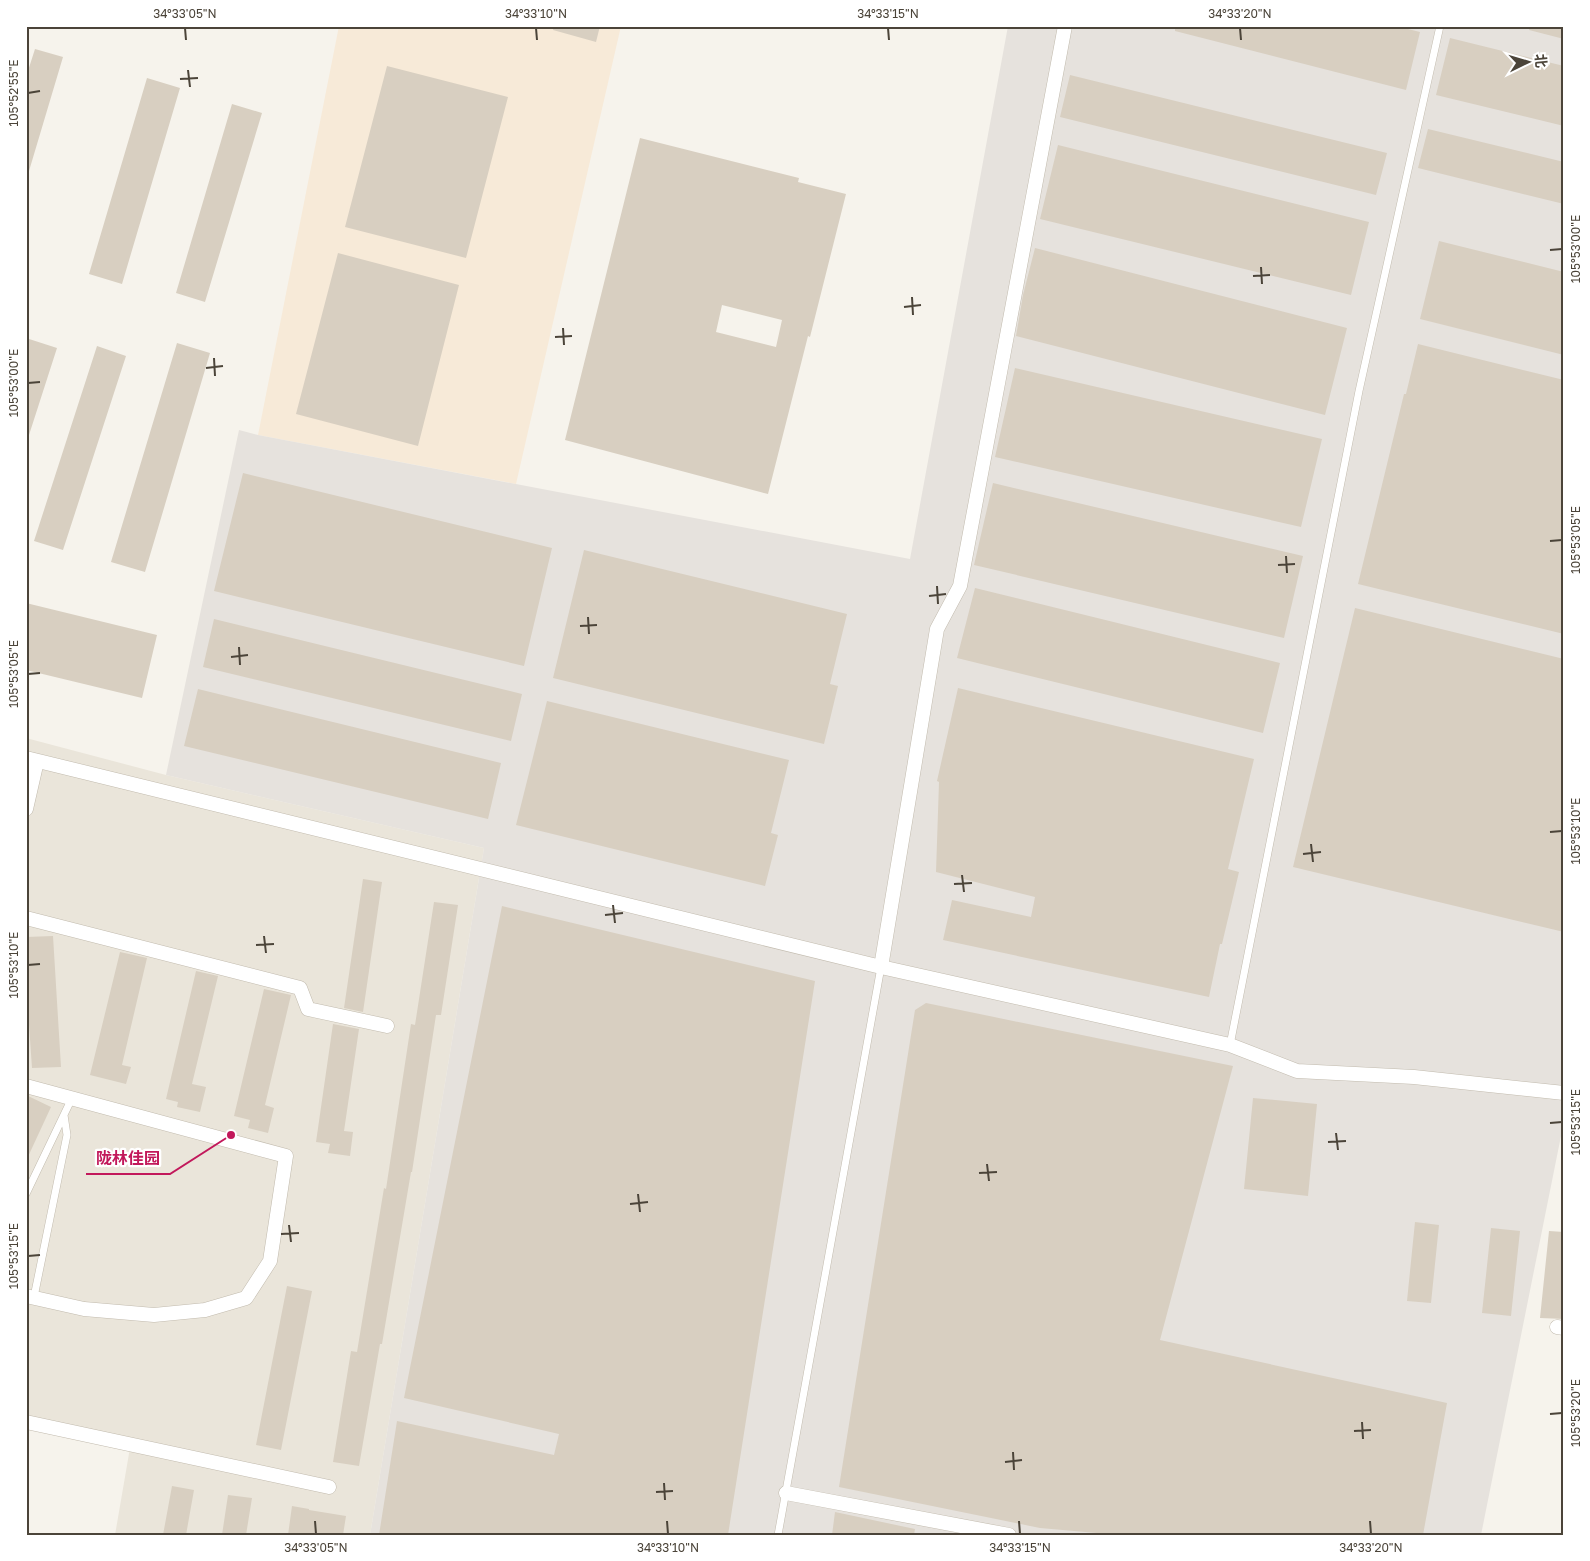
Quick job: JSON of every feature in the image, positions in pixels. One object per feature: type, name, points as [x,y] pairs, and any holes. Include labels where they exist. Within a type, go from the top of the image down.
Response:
[{"type":"street","points":[[881,967],[937,629],[960,586],[1065,26]]},
{"type":"street","points":[[26,809],[32,760],[881,967],[1230,1045],[1297,1071],[1414,1077],[1564,1093]]},
{"type":"street","points":[[26,918],[300,988],[308,1009],[387,1026]]},
{"type":"street","points":[[26,1086],[286,1156],[270,1262],[246,1298],[205,1310],[154,1315],[84,1309],[30,1296]]},
{"type":"street","points":[[26,1422],[329,1486]]},
{"type":"street","points":[[786,1493],[1009,1535]]},
{"type":"lane","points":[[1230,1045],[1359,391],[1440,26]]},
{"type":"lane","points":[[778,1535],[881,967]]},
{"type":"lane","points":[[26,1194],[72,1098]]},
{"type":"lane","points":[[30,1296],[67,1135],[64,1115]]},
{"type":"shaded area","points":[[339,26],[621,26],[516,484],[258,435]]},
{"type":"shaded area","points":[[1008,26],[1564,26],[1564,1121],[1481,1535],[370,1535],[484,848],[166,775],[239,430],[910,559]]},
{"type":"shaded area","points":[[26,738],[166,775],[484,848],[370,1535],[115,1535],[131,1442],[26,1421]]},
{"type":"building","points":[[554,26],[600,26],[596,42],[553,30]]},
{"type":"building","points":[[1175,26],[1396,26],[1420,32],[1406,90],[1175,31]]},
{"type":"building","points":[[1530,26],[1564,26],[1564,39],[1529,30]]},
{"type":"building","points":[[1450,38],[1564,66],[1564,126],[1436,95]]},
{"type":"building","points":[[35,49],[63,57],[29,171],[26,171],[26,77]]},
{"type":"building","points":[[387,66],[508,97],[466,258],[345,227]]},
{"type":"building","points":[[1070,75],[1387,153],[1376,195],[1060,117]]},
{"type":"building","points":[[147,78],[180,88],[122,284],[89,274]]},
{"type":"building","points":[[232,104],[262,113],[205,302],[176,293]]},
{"type":"building","points":[[1428,129],[1564,162],[1564,204],[1418,168]]},
{"type":"building","points":[[640,138],[799,178],[798,182],[846,194],[768,494],[565,440]],"holes":[[[722,305],[782,320],[776,347],[716,332]]]},
{"type":"building","points":[[1058,145],[1369,222],[1351,295],[1040,219]]},
{"type":"building","points":[[1439,241],[1564,272],[1564,355],[1420,319]]},
{"type":"building","points":[[1035,248],[1347,328],[1325,415],[1016,336],[1023,295]]},
{"type":"building","points":[[338,253],[459,285],[418,446],[296,414]]},
{"type":"building","points":[[26,338],[57,348],[29,435],[26,435]]},
{"type":"building","points":[[177,343],[210,353],[145,572],[111,562]]},
{"type":"building","points":[[1418,344],[1564,380],[1564,634],[1358,584]]},
{"type":"building","points":[[97,346],[126,356],[63,550],[34,541]]},
{"type":"building","points":[[1015,368],[1322,439],[1301,527],[995,457]]},
{"type":"building","points":[[243,473],[552,548],[524,666],[214,591]]},
{"type":"building","points":[[993,483],[1303,556],[1284,638],[974,565]]},
{"type":"building","points":[[584,550],[847,614],[830,684],[838,686],[824,744],[553,678]]},
{"type":"building","points":[[975,588],[1280,663],[1263,733],[957,658]]},
{"type":"building","points":[[26,603],[157,635],[142,698],[26,670]]},
{"type":"building","points":[[1355,608],[1564,659],[1564,932],[1293,867]]},
{"type":"building","points":[[214,619],[522,694],[511,741],[203,667]]},
{"type":"building","points":[[958,688],[1254,759],[1228,869],[1239,872],[1222,944],[1220,944],[1209,997],[943,940],[952,900],[1031,917],[1035,897],[936,872],[939,782],[937,781]]},
{"type":"building","points":[[198,689],[501,763],[488,819],[184,746]]},
{"type":"building","points":[[547,701],[789,760],[771,833],[778,835],[765,886],[516,825]]},
{"type":"building","points":[[363,879],[382,882],[363,1012],[344,1008]]},
{"type":"building","points":[[434,902],[458,905],[441,1015],[436,1015],[412,1172],[382,1344],[380,1344],[359,1466],[333,1462],[351,1351],[357,1352],[384,1188],[386,1189],[411,1024],[415,1025]]},
{"type":"building","points":[[502,906],[815,981],[728,1535],[379,1535],[397,1421],[554,1455],[559,1434],[404,1398]]},
{"type":"building","points":[[53,936],[61,1067],[32,1068],[26,981],[26,937]]},
{"type":"building","points":[[120,952],[147,958],[122,1065],[131,1067],[126,1084],[90,1075]]},
{"type":"building","points":[[196,971],[218,976],[192,1084],[206,1087],[200,1112],[177,1107],[178,1102],[166,1099]]},
{"type":"building","points":[[264,989],[291,995],[265,1105],[274,1108],[268,1133],[248,1128],[250,1120],[234,1116]]},
{"type":"building","points":[[926,1003],[1233,1066],[1160,1340],[1447,1403],[1423,1535],[1108,1534],[1040,1528],[839,1487],[915,1010]]},
{"type":"building","points":[[333,1024],[359,1029],[344,1131],[353,1132],[350,1156],[328,1153],[330,1144],[316,1142]]},
{"type":"building","points":[[26,1095],[51,1107],[26,1161]]},
{"type":"building","points":[[1253,1098],[1317,1104],[1308,1196],[1244,1189]]},
{"type":"building","points":[[1415,1222],[1439,1225],[1431,1303],[1407,1301]]},
{"type":"building","points":[[1491,1228],[1520,1231],[1511,1316],[1482,1313]]},
{"type":"building","points":[[1549,1231],[1564,1232],[1564,1319],[1540,1318]]},
{"type":"building","points":[[287,1286],[312,1291],[281,1450],[256,1445]]},
{"type":"building","points":[[172,1486],[194,1490],[186,1535],[163,1535]]},
{"type":"building","points":[[228,1495],[252,1498],[246,1535],[222,1535]]},
{"type":"building","points":[[292,1506],[346,1516],[343,1535],[288,1535]]},
{"type":"building","points":[[835,1512],[915,1529],[914,1535],[832,1535]]},
{"type":"place","name":"陇林佳园","points":[[231,1135]]}]
